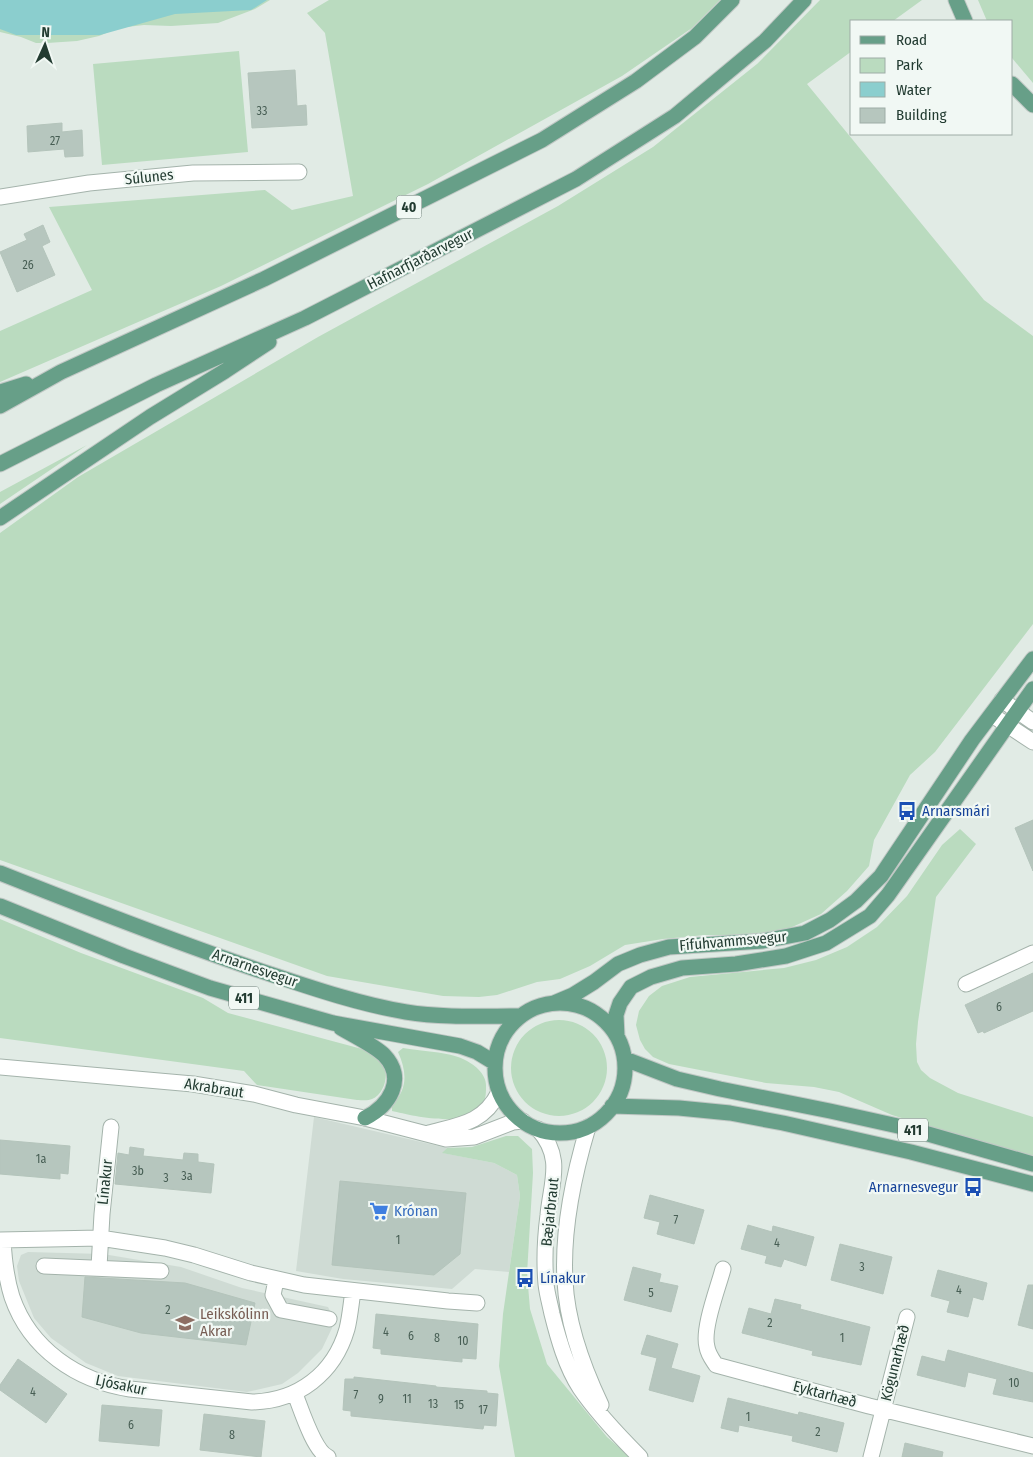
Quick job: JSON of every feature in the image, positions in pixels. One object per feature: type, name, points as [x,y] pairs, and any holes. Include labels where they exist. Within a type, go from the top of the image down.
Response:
[{"type":"main road","name":"40","points":[[0,406],[60,372],[264,279],[542,140],[636,82],[695,37],[732,0]]},
{"type":"main road","name":"Hafnarfjarðarvegur","points":[[0,464],[156,385],[306,318],[584,174],[675,116],[765,41],[804,0]]},
{"type":"main road","points":[[956,0],[965,20]]},
{"type":"main road","points":[[1013,85],[1033,105]]},
{"type":"main road","points":[[0,518],[141,422],[225,371],[306,318]]},
{"type":"main road","points":[[0,392],[60,372]]},
{"type":"main road","name":"Fífuhvammsvegur","points":[[554,1003],[573,995],[618,964],[640,955],[669,947],[762,941],[805,933],[830,920],[856,901],[881,876],[992,714],[1033,659]]},
{"type":"main road","name":"Fífuhvammsvegur","points":[[617,1036],[616,1015],[620,1003],[631,987],[651,977],[682,968],[736,964],[786,956],[826,943],[870,916],[888,895],[1033,689]]},
{"type":"main road","name":"Arnarnesvegur","points":[[0,873],[239,964],[377,1006],[435,1016],[520,1016]]},
{"type":"main road","name":"Arnarnesvegur","points":[[0,906],[210,988],[333,1023],[460,1046],[477,1052],[495,1063]]},
{"type":"main road","name":"Arnarnesvegur","points":[[554,1003],[573,1004],[590,1010],[605,1021],[617,1036],[625,1059],[623,1084],[612,1106],[601,1118],[588,1127],[572,1132],[538,1129],[523,1121],[509,1108],[499,1092],[496,1078],[495,1063],[499,1046],[507,1029],[520,1016],[536,1007],[554,1003]]},
{"type":"main road","points":[[333,1023],[384,1055],[394,1071],[394,1088],[388,1100],[376,1112],[365,1118]]},
{"type":"main road","name":"411","points":[[625,1059],[678,1079],[907,1128],[1033,1164]]},
{"type":"main road","name":"411","points":[[612,1106],[679,1108],[730,1113],[912,1152],[1033,1184]]},
{"type":"street","name":"Súlunes","points":[[0,196],[193,173],[299,172]]},
{"type":"street","points":[[1002,700],[1033,722]]},
{"type":"street","points":[[992,714],[1033,742]]},
{"type":"street","points":[[966,984],[1033,953]]},
{"type":"street","name":"Akrabraut","points":[[0,1067],[193,1084],[254,1094],[296,1105],[365,1118],[446,1139],[474,1137],[513,1122],[523,1121]]},
{"type":"street","points":[[425,1134],[474,1120],[487,1110],[495,1101],[499,1092]]},
{"type":"street","name":"Línakur","points":[[99,1267],[111,1127]]},
{"type":"street","name":"Bæjarbraut","points":[[588,1127],[571,1202],[566,1238],[565,1281],[567,1301],[580,1352],[592,1385],[614,1431]]},
{"type":"street","name":"Bæjarbraut","points":[[538,1129],[547,1139],[555,1166],[545,1242],[546,1286],[558,1341],[580,1387],[614,1431],[640,1457]]},
{"type":"street","points":[[1,1240],[100,1238],[174,1250],[276,1280],[353,1291],[478,1303]]},
{"type":"street","name":"Ljósakur","points":[[1,1240],[12,1298],[27,1327],[42,1346],[55,1358],[82,1376],[114,1387],[240,1402],[265,1402],[295,1394],[320,1375],[336,1354],[347,1330],[353,1291]]},
{"type":"street","points":[[44,1266],[161,1271]]},
{"type":"street","name":"Eyktarhæð","points":[[723,1269],[706,1333],[706,1346],[710,1357],[716,1365],[884,1410],[1033,1446]]},
{"type":"street","points":[[276,1280],[273,1295],[281,1310],[329,1319]]},
{"type":"street","name":"Kögunarhæð","points":[[871,1457],[907,1317]]},
{"type":"street","points":[[295,1394],[317,1445],[323,1455],[328,1457]]},
{"type":"shaded area","points":[[314,1117],[447,1148],[443,1153],[494,1163],[517,1175],[520,1196],[509,1272],[475,1269],[452,1289],[343,1279],[296,1271]]},
{"type":"shaded area","name":"Leikskólinn Akrar","points":[[28,1252],[103,1254],[181,1267],[242,1288],[328,1307],[332,1315],[332,1328],[322,1349],[298,1373],[282,1384],[247,1392],[118,1376],[86,1363],[51,1338],[34,1318],[19,1281],[17,1266],[21,1255]]},
{"type":"green space","points":[[0,0],[270,0],[255,9],[218,23],[171,26],[144,25],[118,28],[99,36],[77,41],[47,43],[44,39],[41,43],[36,43],[0,32]]},
{"type":"green space","points":[[329,0],[720,0],[692,28],[622,76],[428,184],[221,286],[0,382],[0,331],[92,290],[49,207],[265,190],[292,210],[353,196],[325,33],[307,13]]},
{"type":"green space","points":[[820,0],[922,0],[894,20],[850,20],[850,52],[807,84],[984,300],[1033,336],[1033,624],[935,752],[910,775],[874,840],[869,866],[847,891],[821,914],[781,932],[746,935],[705,935],[625,945],[590,966],[560,979],[537,982],[497,995],[479,997],[443,996],[327,976],[0,860],[0,533],[78,477],[318,337],[558,206],[653,147],[757,64]]},
{"type":"green space","points":[[978,0],[1033,0],[1033,83],[1013,59],[1013,20],[987,20]]},
{"type":"green space","points":[[239,51],[248,152],[102,165],[93,64]]},
{"type":"green space","points":[[87,445],[0,504],[0,492]]},
{"type":"green space","points":[[960,829],[976,844],[936,897],[918,1022],[917,1062],[921,1070],[930,1078],[958,1093],[1033,1117],[1033,1159],[892,1115],[839,1092],[814,1087],[766,1083],[669,1064],[653,1057],[645,1049],[640,1040],[636,1025],[639,1011],[649,996],[662,986],[690,977],[784,968],[816,960],[847,947],[877,927],[907,896],[942,845]]},
{"type":"green space","points":[[0,919],[81,953],[203,998],[228,1013],[368,1051],[378,1057],[384,1066],[386,1077],[383,1088],[372,1099],[357,1100],[257,1085],[244,1071],[0,1038]]},
{"type":"green space","points":[[559,1020],[578,1023],[593,1034],[604,1049],[607,1068],[604,1087],[593,1102],[578,1113],[559,1116],[540,1113],[525,1102],[514,1087],[511,1068],[514,1049],[525,1034],[540,1023]]},
{"type":"green space","points":[[403,1048],[450,1055],[463,1059],[475,1067],[482,1074],[486,1082],[485,1097],[480,1109],[471,1115],[444,1119],[392,1111],[392,1105],[401,1093],[403,1086],[403,1066],[398,1052]]},
{"type":"green space","points":[[506,1136],[518,1136],[532,1149],[533,1173],[527,1274],[530,1309],[547,1364],[607,1437],[630,1457],[515,1457],[499,1366],[503,1314],[520,1196],[517,1175],[494,1163],[442,1153],[447,1148],[472,1147]]},
{"type":"water","points":[[0,0],[267,0],[251,10],[175,14],[100,35],[16,35],[0,29]]},
{"type":"building","points":[[295,70],[297,106],[306,105],[307,125],[252,128],[248,73]]},
{"type":"building","points":[[62,123],[62,132],[82,130],[83,156],[65,157],[64,149],[28,152],[27,126]]},
{"type":"building","points":[[43,225],[50,242],[42,246],[55,275],[17,292],[0,252],[27,240],[24,234]]},
{"type":"building","points":[[1033,820],[1033,871],[1015,828]]},
{"type":"building","points":[[1033,973],[1033,1011],[984,1033],[983,1031],[978,1033],[965,1005]]},
{"type":"building","points":[[0,1140],[70,1146],[68,1174],[60,1173],[60,1179],[0,1174]]},
{"type":"building","points":[[130,1147],[144,1149],[143,1156],[183,1160],[184,1153],[198,1154],[198,1162],[214,1164],[211,1193],[115,1184],[118,1153],[129,1155]]},
{"type":"building","points":[[340,1181],[466,1193],[460,1254],[434,1275],[332,1265]]},
{"type":"building","points":[[650,1195],[704,1210],[694,1244],[657,1234],[660,1222],[644,1218]]},
{"type":"building","points":[[748,1225],[772,1232],[773,1226],[814,1237],[806,1266],[784,1259],[781,1267],[765,1263],[767,1256],[741,1249]]},
{"type":"building","points":[[840,1244],[892,1257],[883,1294],[831,1280]]},
{"type":"building","points":[[633,1267],[661,1274],[659,1282],[678,1286],[671,1312],[624,1300]]},
{"type":"building","points":[[938,1270],[987,1283],[983,1300],[973,1297],[968,1317],[947,1312],[950,1301],[931,1296]]},
{"type":"building","points":[[85,1277],[185,1283],[255,1303],[246,1345],[141,1333],[82,1317]]},
{"type":"building","points":[[1028,1285],[1033,1285],[1033,1329],[1018,1325]]},
{"type":"building","points":[[775,1299],[801,1305],[800,1309],[870,1327],[861,1365],[812,1355],[813,1351],[742,1333],[749,1308],[771,1314]]},
{"type":"building","points":[[376,1314],[478,1324],[476,1359],[462,1358],[462,1362],[381,1354],[381,1349],[373,1348]]},
{"type":"building","points":[[647,1335],[678,1344],[671,1368],[700,1376],[693,1402],[649,1390],[657,1358],[641,1354]]},
{"type":"building","points":[[948,1350],[1033,1373],[1033,1402],[993,1394],[997,1379],[968,1372],[965,1387],[917,1375],[922,1356],[945,1362]]},
{"type":"building","points":[[18,1359],[67,1394],[46,1423],[0,1390],[0,1385]]},
{"type":"building","points":[[354,1377],[487,1391],[487,1393],[498,1394],[496,1426],[484,1425],[483,1429],[351,1416],[351,1411],[343,1410],[345,1379],[354,1379]]},
{"type":"building","points":[[728,1398],[798,1415],[799,1412],[844,1423],[837,1452],[792,1441],[793,1436],[739,1425],[738,1432],[721,1428]]},
{"type":"building","points":[[102,1405],[162,1410],[159,1446],[99,1441]]},
{"type":"building","points":[[204,1414],[265,1421],[261,1457],[200,1450]]},
{"type":"building","points":[[905,1443],[943,1452],[942,1457],[902,1457]]},
{"type":"place","name":"Arnarsmári","points":[[907,811]]},
{"type":"place","name":"Arnarnesvegur","points":[[973,1187]]},
{"type":"place","name":"Krónan","points":[[379,1211]]},
{"type":"place","name":"Línakur","points":[[525,1278]]},
{"type":"place","name":"Leikskólinn Akrar","points":[[185,1323]]}]
